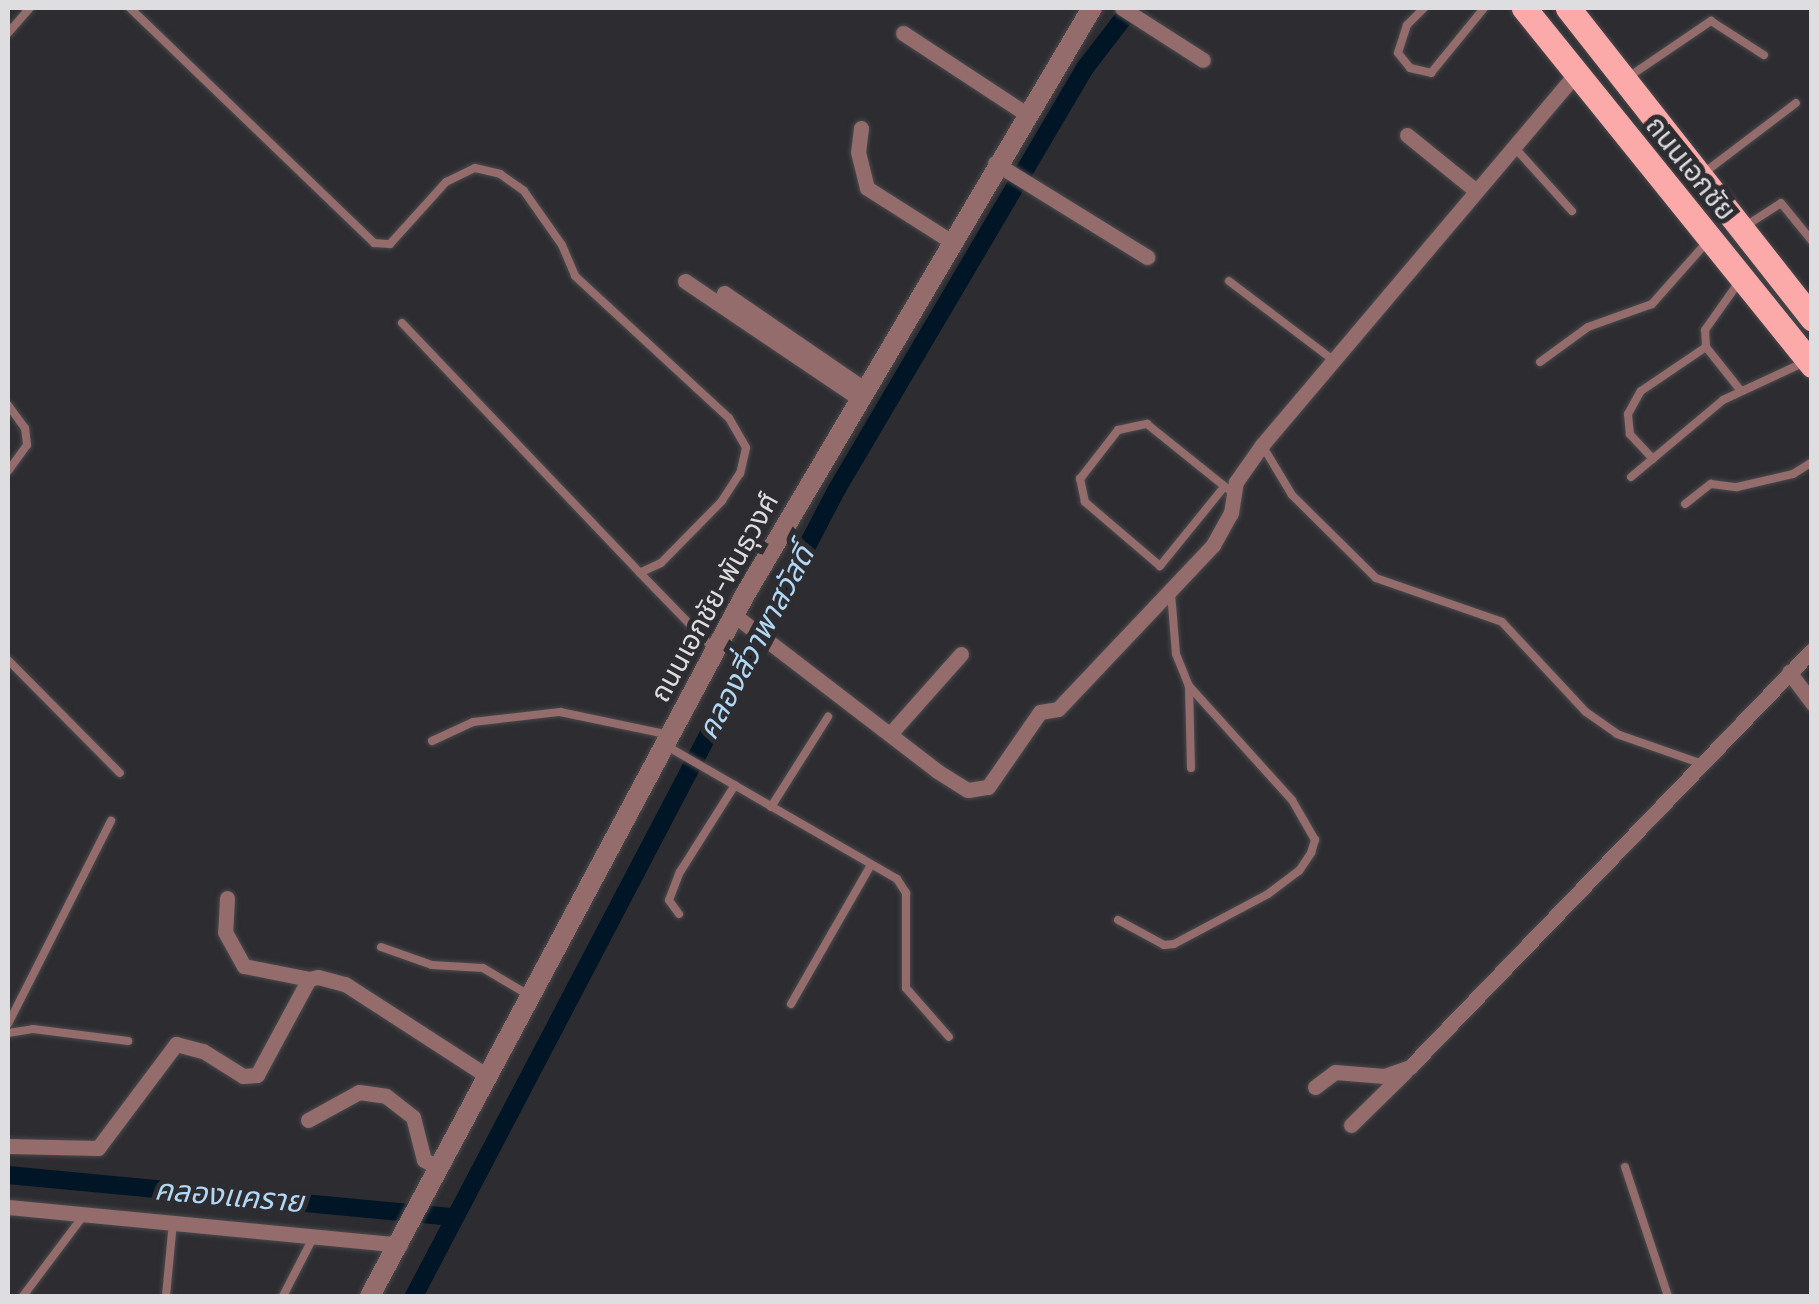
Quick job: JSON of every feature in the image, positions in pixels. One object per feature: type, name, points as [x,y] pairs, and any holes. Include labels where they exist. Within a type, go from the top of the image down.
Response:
[{"type":"main road","name":"ถนนเอกชัย","points":[[1524,8],[1810,363]]},
{"type":"main road","name":"ถนนเอกชัย","points":[[1575,10],[1812,318]]},
{"type":"street","name":"ถนนเอกชัย-พันธุวงศ์","points":[[370,1296],[672,745],[715,650],[741,619],[860,392],[949,240],[1002,167],[1025,113],[1092,8]]},
{"type":"street","points":[[1122,8],[1203,60]]},
{"type":"street","points":[[903,33],[1025,113]]},
{"type":"street","points":[[741,619],[968,790],[988,786],[1040,712],[1058,709],[1213,546],[1229,490],[1262,446],[1576,73]]},
{"type":"street","points":[[861,128],[858,152],[867,188],[949,240]]},
{"type":"street","points":[[1407,135],[1475,190]]},
{"type":"street","points":[[1002,167],[1147,258]]},
{"type":"street","points":[[685,281],[860,392]]},
{"type":"street","points":[[724,293],[860,392]]},
{"type":"street","points":[[1351,1126],[1812,650]]},
{"type":"street","points":[[890,734],[960,654]]},
{"type":"street","points":[[1789,672],[1812,704]]},
{"type":"street","points":[[227,898],[231,952],[244,966],[345,984],[489,1077]]},
{"type":"street","points":[[8,1146],[98,1148],[176,1044],[203,1051],[243,1076],[256,1076],[309,979]]},
{"type":"street","points":[[1315,1087],[1335,1072],[1384,1076],[1410,1067]]},
{"type":"street","points":[[308,1120],[359,1092],[386,1096],[413,1117],[424,1160],[440,1168]]},
{"type":"street","points":[[8,1207],[314,1236],[404,1236]]},
{"type":"lane","points":[[8,32],[30,8]]},
{"type":"lane","points":[[130,8],[374,243],[390,244],[446,182],[474,168],[500,174],[524,192],[562,245],[575,276],[728,418],[746,448],[740,473],[661,563],[640,573]]},
{"type":"lane","points":[[1424,8],[1407,25],[1398,54],[1410,68],[1431,72],[1484,8]]},
{"type":"lane","points":[[1626,79],[1711,22],[1764,55]]},
{"type":"lane","points":[[1702,174],[1796,103]]},
{"type":"lane","points":[[1512,146],[1572,211]]},
{"type":"lane","points":[[1744,228],[1781,204],[1812,242]]},
{"type":"lane","points":[[1540,362],[1588,326],[1652,304],[1710,239]]},
{"type":"lane","points":[[1741,391],[1706,346],[1706,330],[1742,279]]},
{"type":"lane","points":[[1229,282],[1334,360]]},
{"type":"lane","points":[[402,323],[715,650]]},
{"type":"lane","points":[[1653,458],[1630,434],[1628,414],[1641,391],[1706,346]]},
{"type":"lane","points":[[1631,477],[1741,391],[1810,363]]},
{"type":"lane","points":[[8,405],[25,428],[27,444],[8,470]]},
{"type":"lane","points":[[1147,424],[1229,490],[1160,566],[1085,502],[1080,479],[1118,430],[1147,424]]},
{"type":"lane","points":[[1262,446],[1292,495],[1376,578],[1502,622],[1586,712],[1617,734],[1700,763]]},
{"type":"lane","points":[[1686,504],[1712,484],[1737,488],[1793,474],[1812,462]]},
{"type":"lane","points":[[1118,920],[1164,945],[1174,944],[1268,894],[1299,872],[1315,840],[1292,800],[1189,686],[1176,654],[1171,593]]},
{"type":"lane","points":[[8,660],[120,773]]},
{"type":"lane","points":[[1189,686],[1191,768]]},
{"type":"lane","points":[[432,741],[474,722],[560,712],[672,745],[871,865],[906,893],[901,952],[906,988],[949,1037]]},
{"type":"lane","points":[[771,807],[828,717]]},
{"type":"lane","points":[[679,914],[669,900],[680,872],[735,785]]},
{"type":"lane","points":[[8,1024],[111,821]]},
{"type":"lane","points":[[791,1004],[871,865]]},
{"type":"lane","points":[[380,947],[432,965],[483,968],[531,997]]},
{"type":"lane","points":[[8,1032],[33,1029],[128,1041]]},
{"type":"lane","points":[[1625,1167],[1668,1296]]},
{"type":"lane","points":[[23,1296],[82,1216]]},
{"type":"lane","points":[[166,1296],[172,1222]]},
{"type":"lane","points":[[283,1296],[314,1236]]},
{"type":"waterway","name":"คลองสี่วาพาสวัสดิ์","points":[[414,1296],[837,489],[1085,68],[1131,8]]},
{"type":"waterway","name":"คลองเเคราย","points":[[8,1175],[451,1217]]}]
